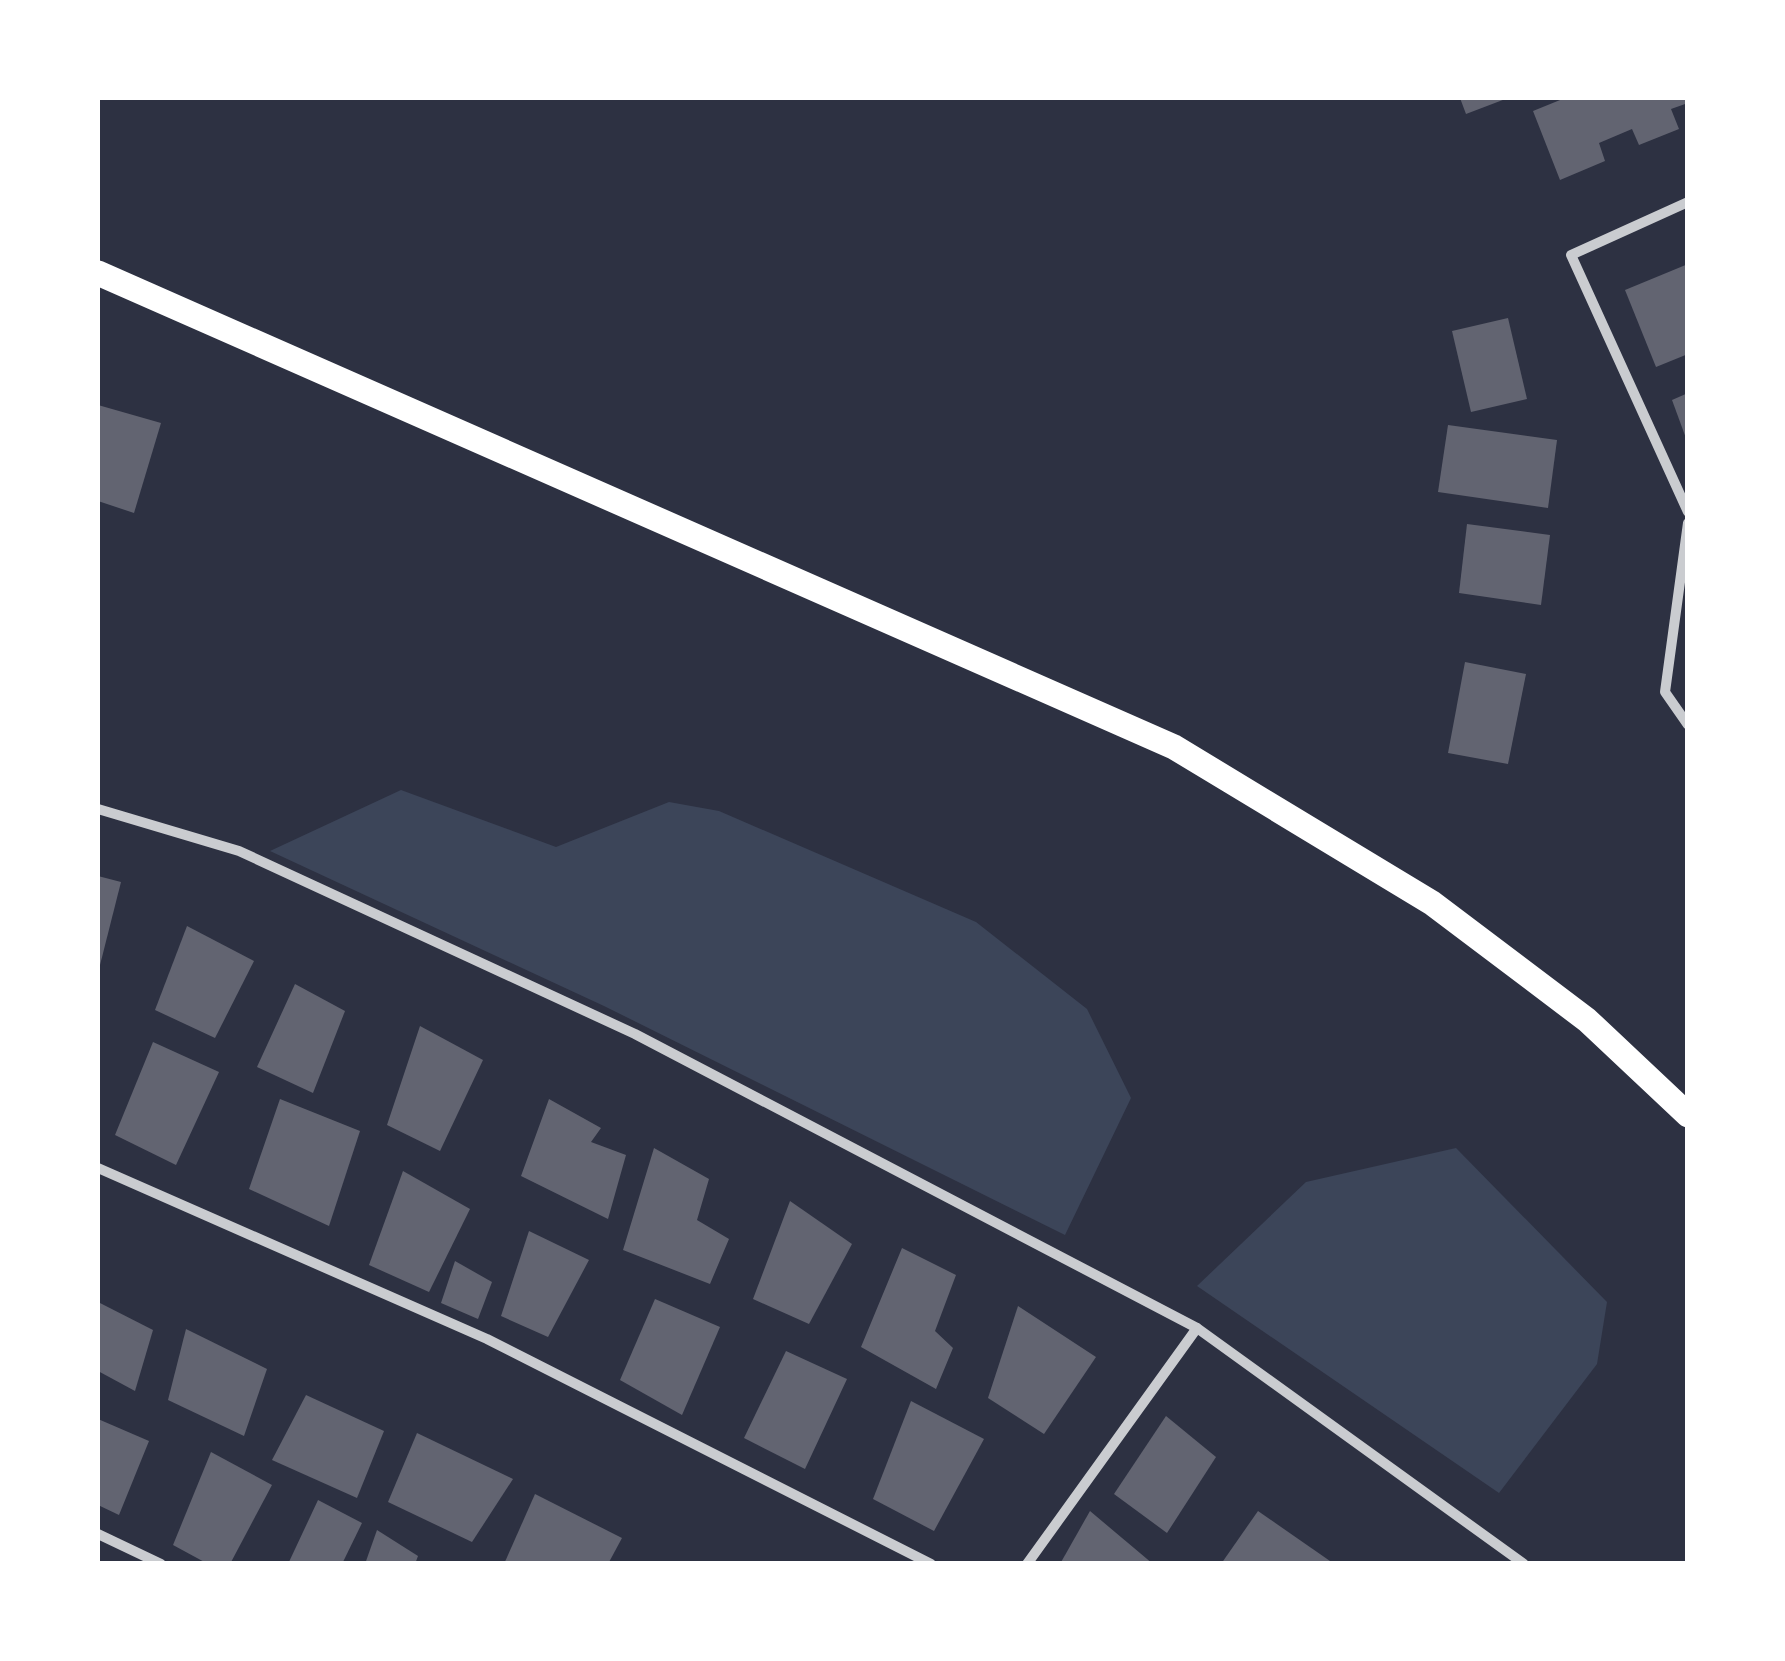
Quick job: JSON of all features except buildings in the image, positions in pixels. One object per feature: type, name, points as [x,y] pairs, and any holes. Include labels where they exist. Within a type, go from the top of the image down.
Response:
[{"type":"main road","points":[[98,273],[1174,747],[1432,902],[1587,1020],[1688,1115]]},
{"type":"street","points":[[1688,202],[1571,255],[1688,512]]},
{"type":"street","points":[[1688,523],[1665,692],[1688,725]]},
{"type":"street","points":[[98,809],[240,850],[635,1034],[1197,1328],[1524,1564]]},
{"type":"street","points":[[98,1168],[487,1339],[931,1564]]},
{"type":"street","points":[[1028,1564],[1197,1328]]},
{"type":"street","points":[[98,1534],[161,1564]]},
{"type":"shaded area","points":[[401,790],[556,847],[669,802],[719,811],[976,922],[1087,1009],[1131,1098],[1065,1235],[604,1006],[270,851]]},
{"type":"shaded area","points":[[1456,1148],[1607,1302],[1597,1364],[1499,1493],[1197,1286],[1306,1182]]}]
